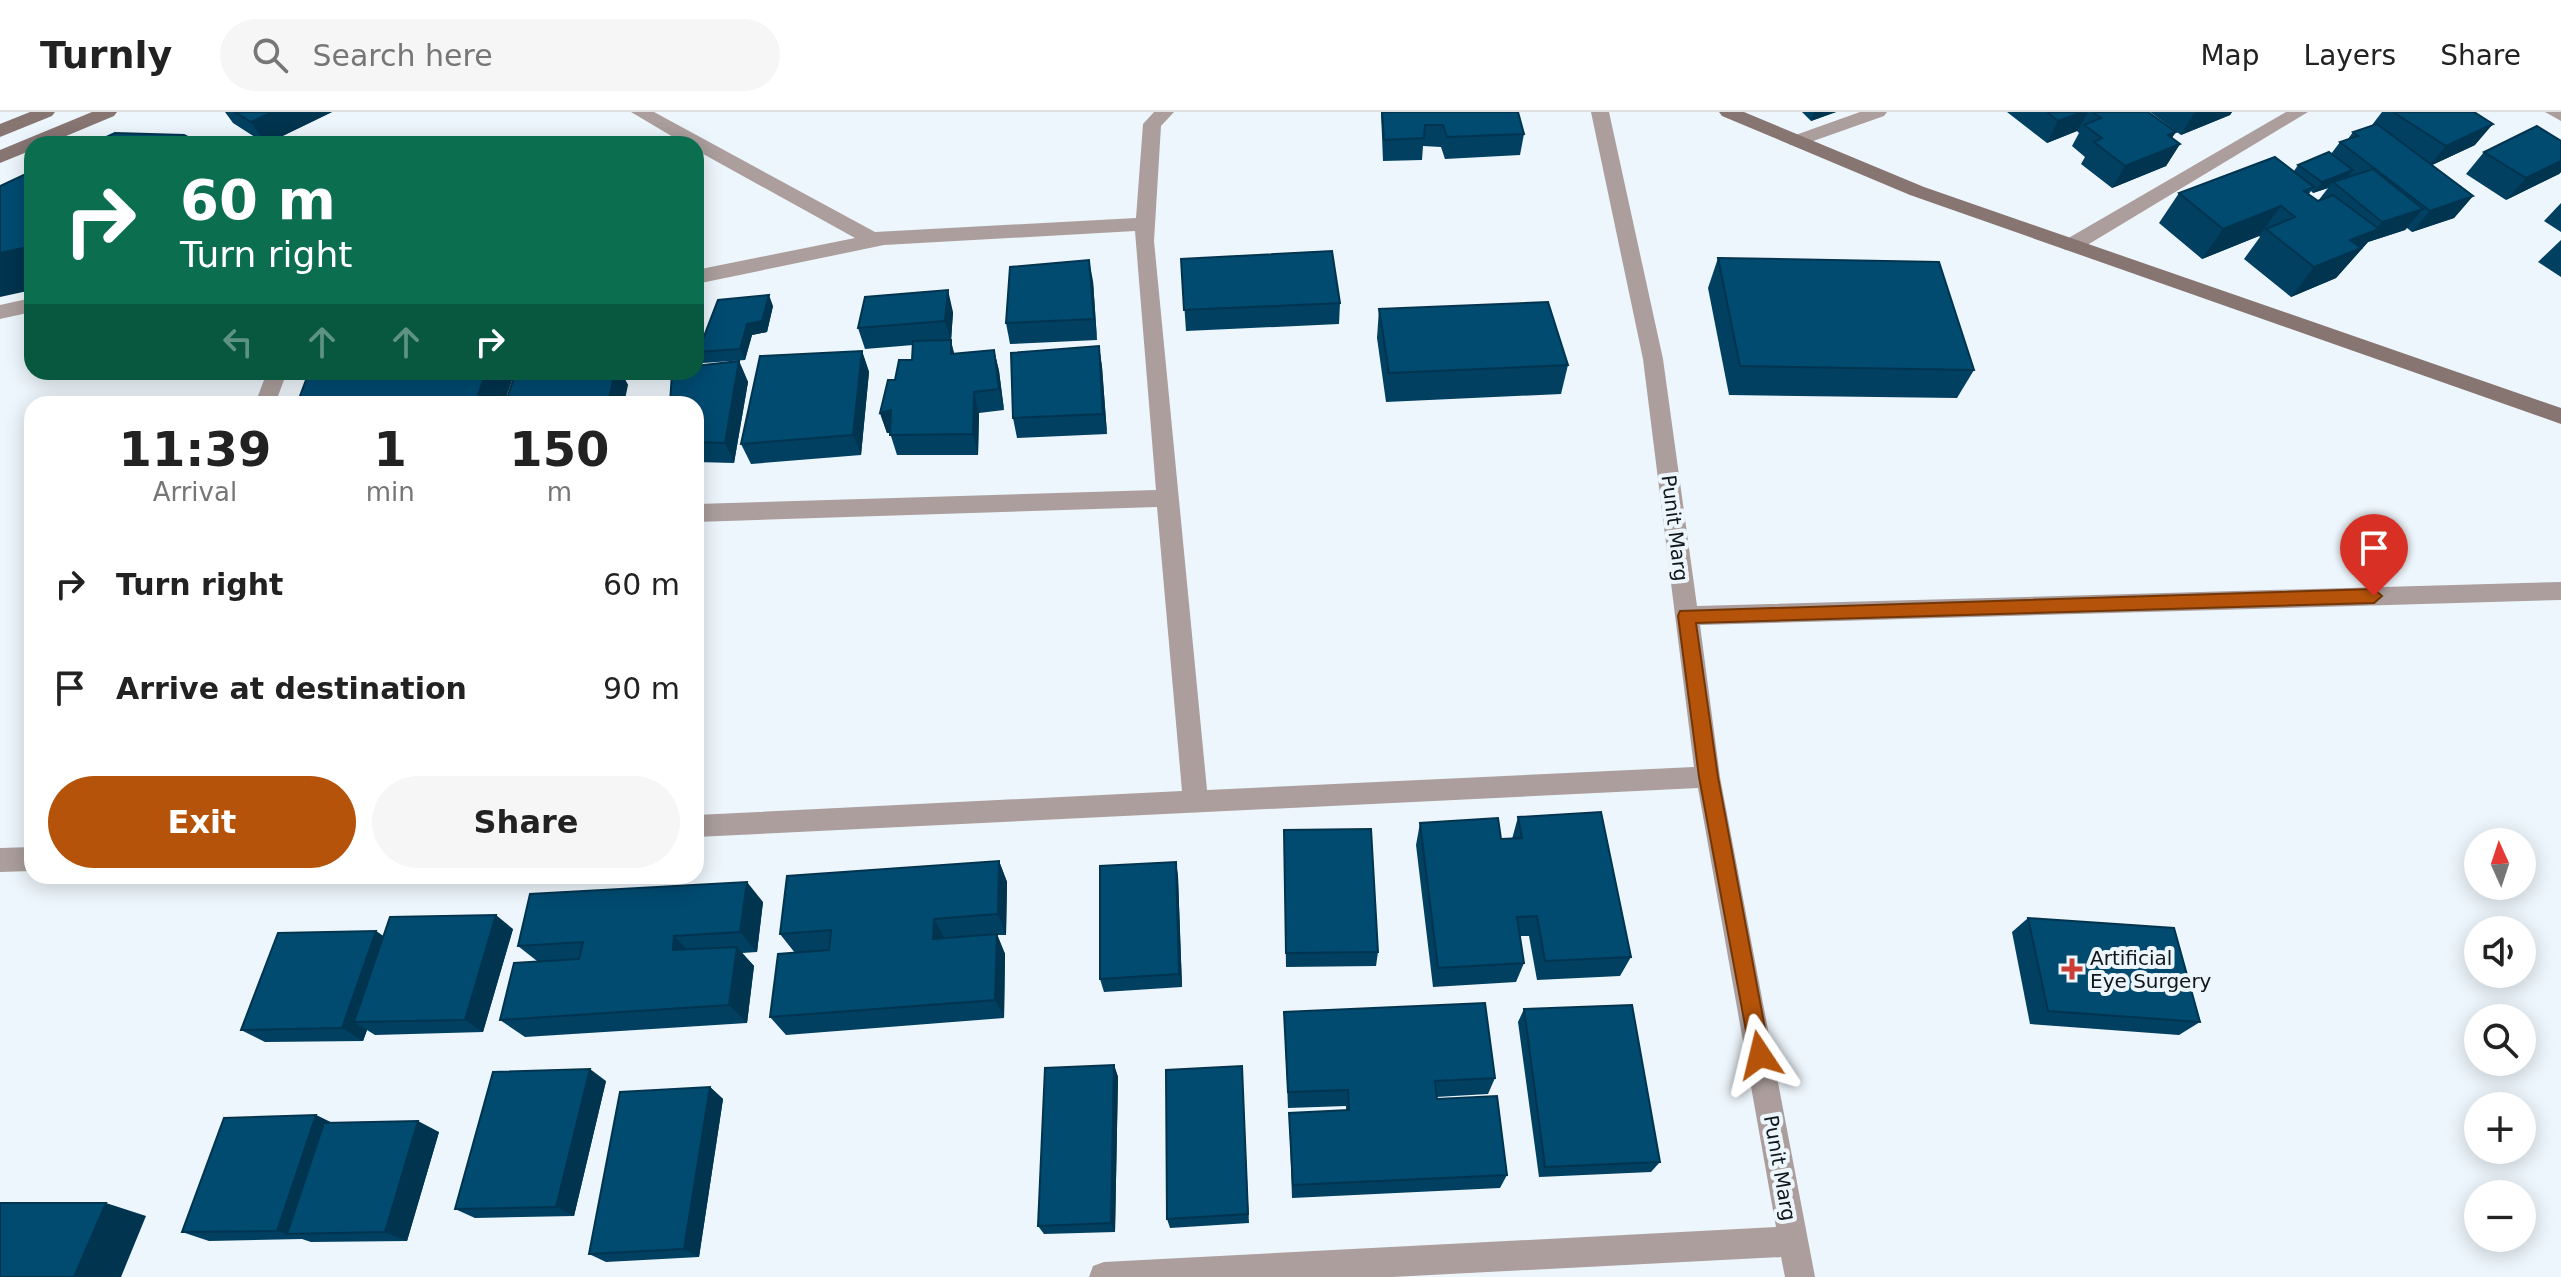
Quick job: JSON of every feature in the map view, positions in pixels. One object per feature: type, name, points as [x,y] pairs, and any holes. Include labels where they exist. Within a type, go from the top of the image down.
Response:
[{"type":"street","points":[[0,131],[46,112]]},
{"type":"street","points":[[50,136],[108,112]]},
{"type":"street","points":[[640,112],[684,136]]},
{"type":"street","points":[[1165,112],[1152,124],[1144,241],[1195,800]]},
{"type":"street","name":"Punit Marg","points":[[1600,112],[1653,359],[1708,777],[1800,1277]]},
{"type":"street","points":[[1728,112],[1917,191],[2561,416]]},
{"type":"street","points":[[1796,141],[1878,112]]},
{"type":"street","points":[[2072,245],[2299,112]]},
{"type":"street","points":[[2554,112],[2561,115]]},
{"type":"street","points":[[0,157],[24,147]]},
{"type":"street","points":[[704,147],[872,239],[1145,224]]},
{"type":"street","points":[[704,275],[887,238]]},
{"type":"street","points":[[0,312],[24,307]]},
{"type":"street","points":[[704,513],[1167,498]]},
{"type":"street","points":[[1687,616],[2561,591]]},
{"type":"street","points":[[704,826],[1708,777]]},
{"type":"street","points":[[0,860],[24,859]]},
{"type":"street","points":[[1104,1277],[1794,1241]]},
{"type":"building","points":[[235,112],[272,112],[251,122]]},
{"type":"building","points":[[1382,112],[1518,112],[1524,134],[1447,137],[1443,125],[1425,125],[1424,138],[1384,140]]},
{"type":"building","points":[[2047,112],[2082,112],[2058,121]]},
{"type":"building","points":[[2093,112],[2148,112],[2176,132],[2168,135],[2180,144],[2125,166],[2094,142],[2102,138],[2084,125],[2101,118]]},
{"type":"building","points":[[2393,112],[2474,112],[2493,124],[2446,146]]},
{"type":"building","points":[[2377,124],[2473,196],[2430,211],[2340,142],[2358,136],[2353,132]]},
{"type":"building","points":[[2537,126],[2561,141],[2561,161],[2526,178],[2484,152]]},
{"type":"building","points":[[115,133],[186,136],[108,136]]},
{"type":"building","points":[[2329,152],[2353,170],[2322,182],[2298,165]]},
{"type":"building","points":[[2275,157],[2314,187],[2304,191],[2318,201],[2333,195],[2379,229],[2350,240],[2361,248],[2314,267],[2266,229],[2295,217],[2281,206],[2223,229],[2179,193]]},
{"type":"building","points":[[2373,169],[2423,209],[2382,222],[2333,182]]},
{"type":"building","points":[[24,175],[24,248],[0,253],[0,186]]},
{"type":"building","points":[[1332,251],[1340,303],[1184,310],[1181,259]]},
{"type":"building","points":[[1718,258],[1939,262],[1974,370],[1740,366]]},
{"type":"building","points":[[1089,260],[1094,319],[1006,323],[1010,267]]},
{"type":"building","points":[[948,290],[945,321],[858,328],[865,297]]},
{"type":"building","points":[[769,295],[762,321],[747,324],[740,349],[704,352],[704,336],[718,300]]},
{"type":"building","points":[[1548,302],[1568,365],[1389,373],[1379,309]]},
{"type":"building","points":[[951,340],[951,354],[994,350],[999,389],[974,392],[973,434],[890,435],[891,410],[880,413],[888,380],[895,380],[899,360],[912,360],[913,341]]},
{"type":"building","points":[[1099,346],[1103,414],[1013,418],[1011,353]]},
{"type":"building","points":[[862,351],[853,435],[741,444],[760,356]]},
{"type":"building","points":[[739,361],[725,443],[704,442],[704,396],[670,396],[672,380],[704,380],[704,365]]},
{"type":"building","points":[[306,380],[483,380],[478,396],[300,396]]},
{"type":"building","points":[[513,380],[613,380],[610,396],[508,396]]},
{"type":"building","points":[[1601,812],[1631,957],[1545,961],[1537,916],[1517,917],[1524,963],[1438,968],[1420,823],[1498,818],[1501,839],[1522,838],[1518,817]]},
{"type":"building","points":[[1371,829],[1378,952],[1286,953],[1284,830]]},
{"type":"building","points":[[999,861],[998,914],[934,919],[933,939],[997,934],[995,1000],[770,1017],[778,954],[829,950],[831,930],[780,934],[787,876]]},
{"type":"building","points":[[1176,862],[1179,974],[1100,979],[1100,866]]},
{"type":"building","points":[[747,882],[740,932],[674,936],[673,950],[737,947],[729,1005],[500,1020],[514,963],[579,959],[583,942],[518,946],[530,894]]},
{"type":"building","points":[[496,915],[465,1020],[354,1022],[390,917]]},
{"type":"building","points":[[2028,918],[2174,928],[2200,1022],[2048,1011]]},
{"type":"building","points":[[376,931],[342,1028],[241,1030],[278,933]]},
{"type":"building","points":[[1485,1003],[1495,1078],[1435,1081],[1437,1099],[1497,1096],[1507,1175],[1293,1185],[1289,1113],[1349,1110],[1348,1090],[1288,1092],[1284,1012]]},
{"type":"building","points":[[1632,1005],[1660,1162],[1545,1167],[1524,1009]]},
{"type":"building","points":[[1114,1065],[1111,1223],[1038,1226],[1045,1068]]},
{"type":"building","points":[[1242,1066],[1248,1214],[1167,1219],[1166,1070]]},
{"type":"building","points":[[590,1069],[556,1207],[455,1209],[493,1072]]},
{"type":"building","points":[[710,1087],[684,1249],[589,1254],[620,1092]]},
{"type":"building","points":[[316,1115],[277,1231],[182,1232],[224,1118]]},
{"type":"building","points":[[418,1121],[385,1232],[287,1234],[324,1123]]},
{"type":"building","points":[[0,1203],[106,1203],[74,1277],[0,1277]]},
{"type":"place","name":"Artificial Eye Surgery","points":[[2072,969]]},
{"type":"route","points":[[1760,1055],[1708,777],[1687,616],[2374,596]]}]
